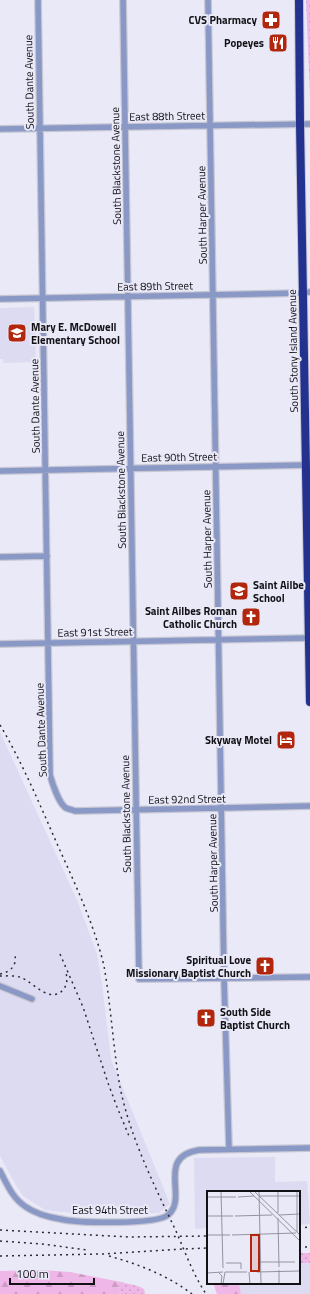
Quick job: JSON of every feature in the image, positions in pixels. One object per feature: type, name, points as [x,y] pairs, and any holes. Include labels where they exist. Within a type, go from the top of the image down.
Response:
[{"type":"highway","name":"South Stony Island Avenue","points":[[299,0],[300,124],[307,292],[310,702]]},
{"type":"street","name":"South Dante Avenue","points":[[38,0],[50,775],[62,804],[66,808]]},
{"type":"street","name":"South Blackstone Avenue","points":[[123,0],[139,979],[224,978]]},
{"type":"street","name":"South Harper Avenue","points":[[208,0],[224,978],[229,1149]]},
{"type":"street","name":"East 88th Street","points":[[0,129],[310,124]]},
{"type":"street","name":"East 89th Street","points":[[0,299],[307,292]]},
{"type":"street","name":"East 90th Street","points":[[0,471],[308,465]]},
{"type":"street","points":[[0,557],[47,556]]},
{"type":"street","name":"East 91st Street","points":[[0,644],[310,638]]},
{"type":"street","name":"East 92nd Street","points":[[66,808],[75,810],[136,810],[310,806]]},
{"type":"street","points":[[224,978],[310,977]]},
{"type":"street","points":[[0,986],[32,999]]},
{"type":"street","name":"East 94th Street","points":[[0,1170],[10,1192],[26,1207],[43,1215],[61,1220],[82,1222],[150,1221],[164,1218],[173,1208],[176,1164],[182,1155],[199,1150],[310,1148]]},
{"type":"shaded area","name":"Mary E. McDowell Elementary School","points":[[34,307],[36,362],[3,363],[3,359],[0,359],[0,308]]},
{"type":"shaded area","points":[[0,732],[77,900],[97,954],[111,1059],[170,1204],[159,1213],[129,1215],[45,1210],[23,1196],[0,1156]]},
{"type":"shaded area","points":[[275,1157],[275,1182],[307,1181],[310,1224],[300,1225],[300,1191],[207,1191],[207,1228],[195,1229],[194,1158]]},
{"type":"shaded area","points":[[300,1263],[310,1263],[310,1294],[241,1294],[239,1284],[300,1284]]},
{"type":"green space","points":[[306,0],[310,0],[310,96]]},
{"type":"green space","points":[[300,1253],[310,1253],[310,1263],[300,1263]]},
{"type":"green space","points":[[41,1270],[70,1272],[116,1281],[121,1294],[0,1294],[0,1271]]},
{"type":"green space","points":[[116,1281],[138,1286],[144,1289],[145,1294],[121,1294]]},
{"type":"green space","points":[[213,1284],[239,1284],[241,1294],[217,1294]]},
{"type":"railway","points":[[0,725],[31,785],[90,920],[104,966],[120,1087],[124,1106],[136,1142],[151,1178],[193,1271],[206,1294]]},
{"type":"railway","points":[[60,954],[83,1007],[108,1083],[129,1136]]},
{"type":"railway","points":[[0,974],[7,972],[12,968],[15,962],[15,955]]},
{"type":"railway","points":[[0,976],[20,977],[47,994],[53,995],[58,994],[65,988],[67,981],[66,972]]},
{"type":"railway","points":[[300,1228],[310,1227]]},
{"type":"railway","points":[[0,1230],[129,1237],[207,1236]]},
{"type":"railway","points":[[0,1241],[42,1244],[87,1250]]},
{"type":"railway","points":[[300,1247],[310,1247]]},
{"type":"railway","points":[[0,1256],[102,1254],[207,1248]]},
{"type":"railway","points":[[109,1256],[152,1271],[173,1281],[192,1294]]},
{"type":"place","name":"CVS Pharmacy","points":[[271,20]]},
{"type":"place","name":"Popeyes","points":[[278,43]]},
{"type":"place","name":"Mary E. McDowell Elementary School","points":[[17,333]]},
{"type":"place","name":"Saint Ailbe School","points":[[239,591]]},
{"type":"place","name":"Saint Ailbes Roman Catholic Church","points":[[251,617]]},
{"type":"place","name":"Skyway Motel","points":[[286,740]]},
{"type":"place","name":"Spiritual Love Missionary Baptist Church","points":[[265,966]]},
{"type":"place","name":"South Side Baptist Church","points":[[206,1018]]}]
